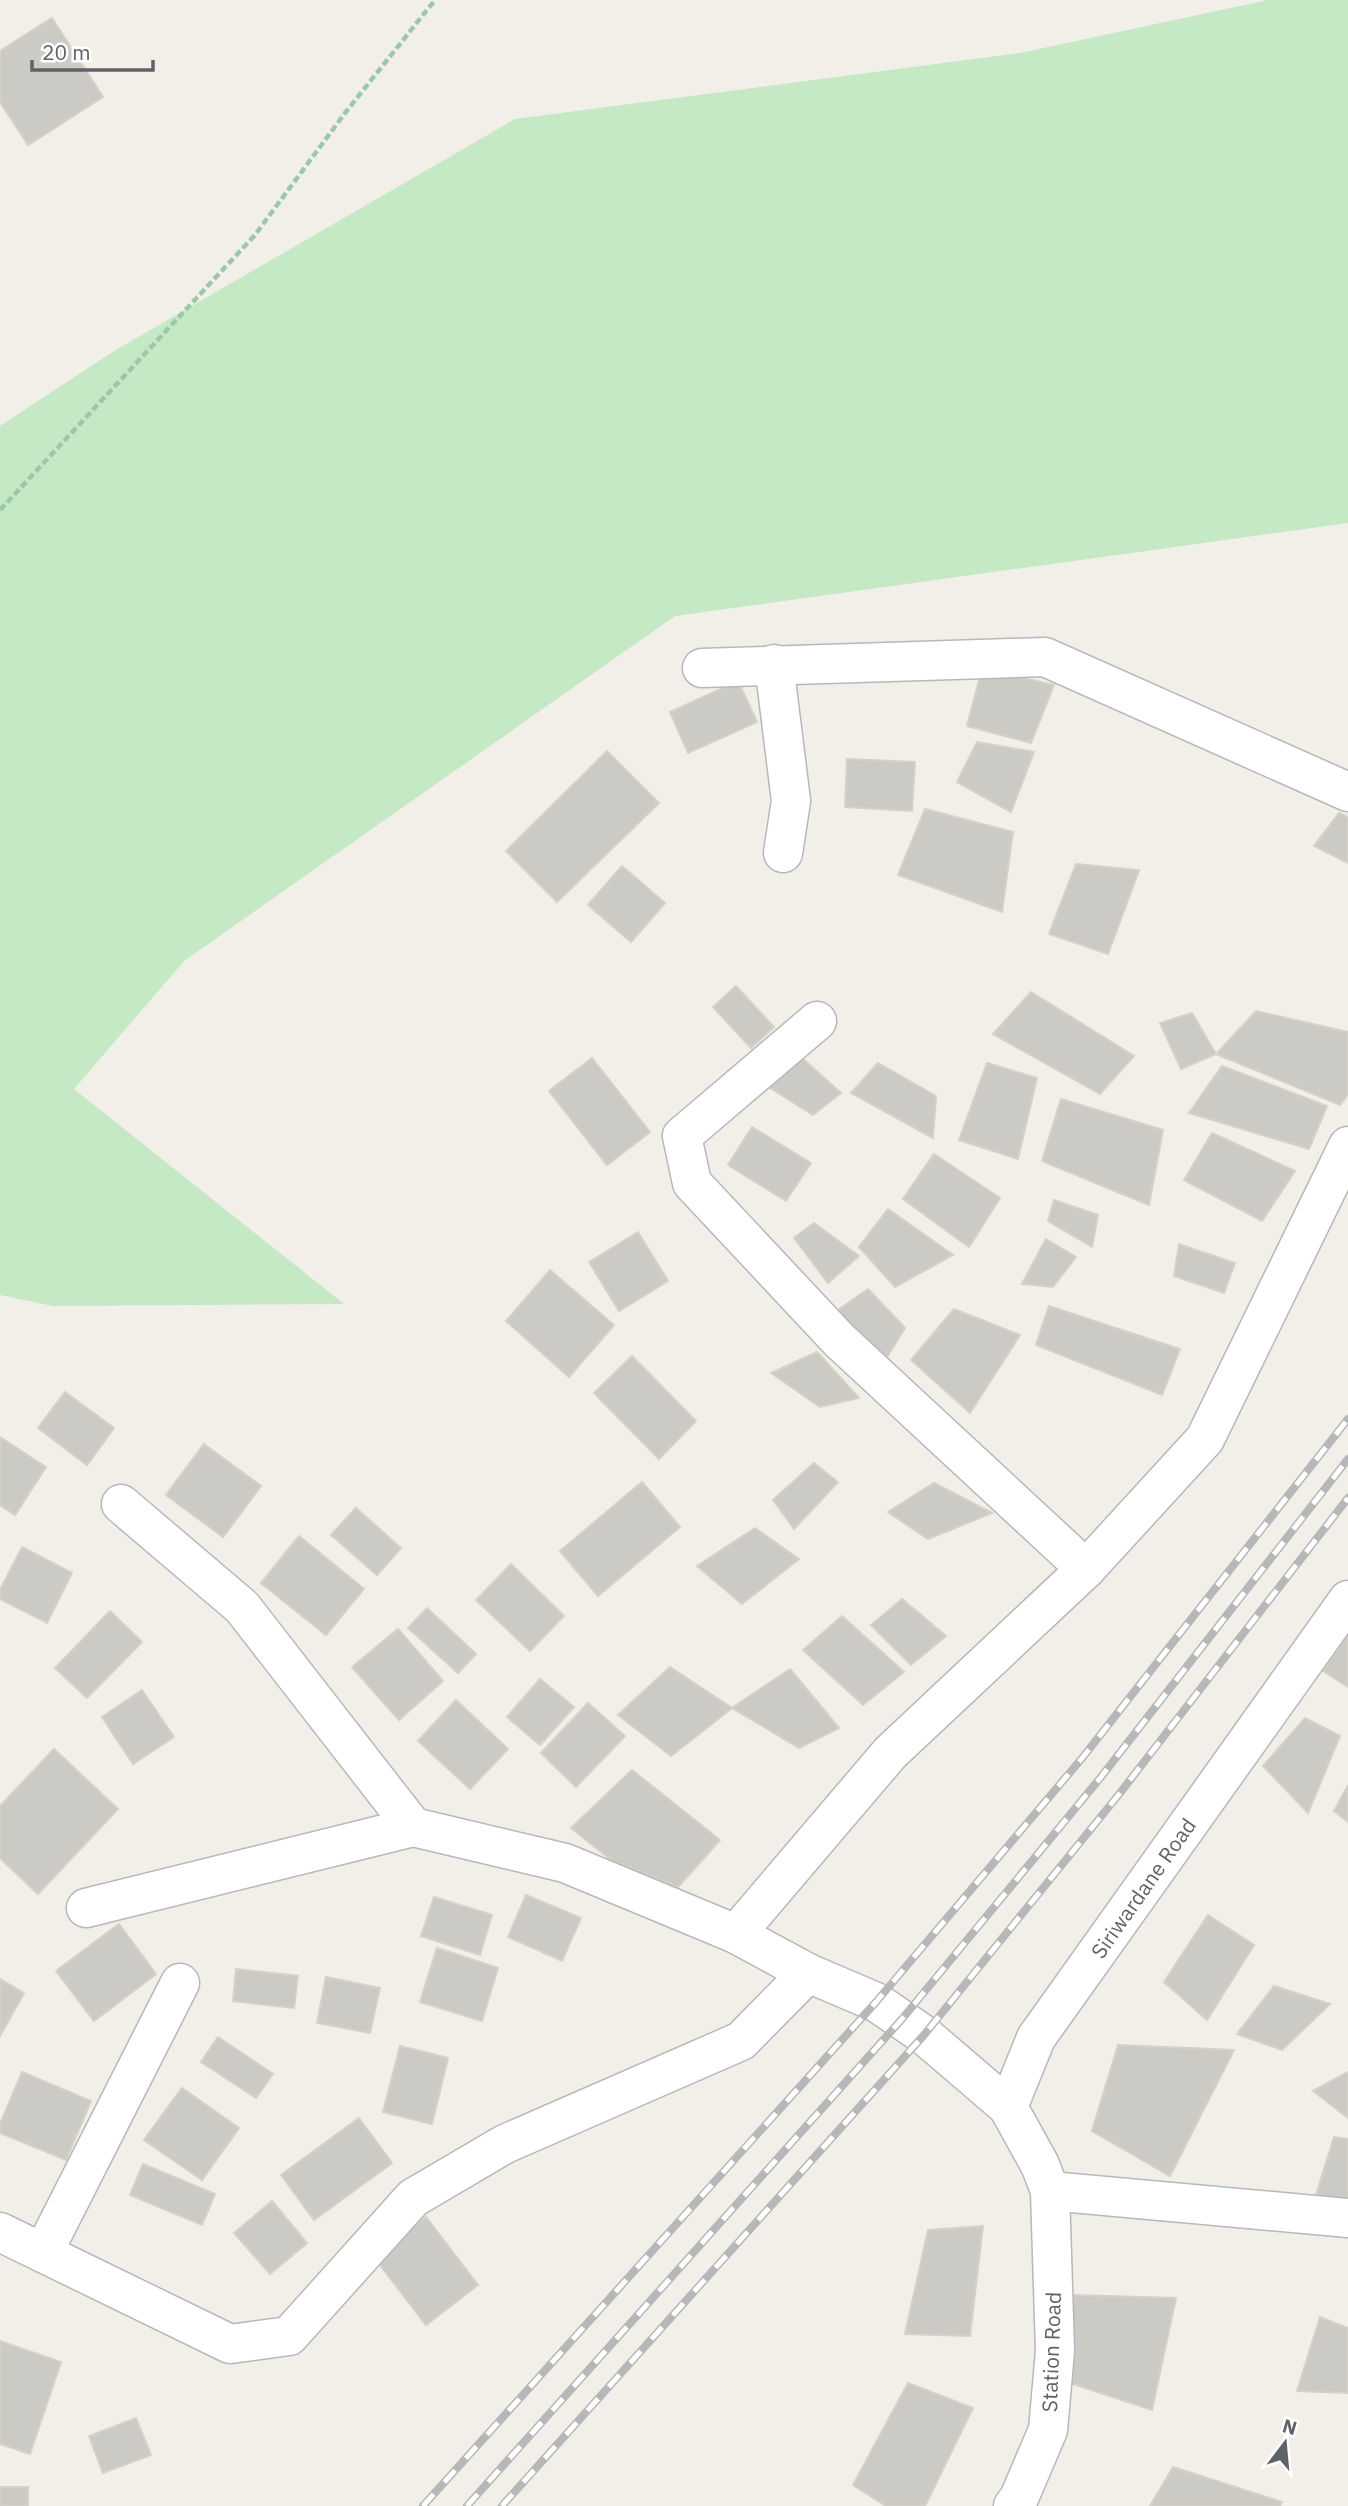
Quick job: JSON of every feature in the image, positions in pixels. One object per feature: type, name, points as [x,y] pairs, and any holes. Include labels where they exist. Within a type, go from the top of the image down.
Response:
[{"type":"street","points":[[702,668],[1045,657],[1348,792]]},
{"type":"street","points":[[774,664],[791,801],[783,853]]},
{"type":"street","points":[[817,1021],[682,1136],[692,1183],[838,1340],[1086,1569]]},
{"type":"street","points":[[736,1934],[890,1753],[1086,1569],[1205,1439],[1348,1146]]},
{"type":"street","points":[[121,1504],[242,1607],[413,1827]]},
{"type":"street","name":"Siriwardane Road","points":[[1008,2107],[1036,2038],[1348,1600]]},
{"type":"street","points":[[86,1908],[413,1827],[565,1863],[736,1934],[808,1973],[876,2002],[902,2019],[1008,2107],[1040,2165],[1050,2191],[1348,2218]]},
{"type":"street","points":[[0,2232],[230,2344],[289,2336],[413,2199],[505,2144],[741,2041],[808,1973]]},
{"type":"street","points":[[43,2253],[180,1983]]},
{"type":"street","name":"Station Road","points":[[1013,2506],[1019,2498],[1048,2430],[1055,2351],[1050,2191]]},
{"type":"path","points":[[0,510],[255,235],[345,113],[435,0]]},
{"type":"green space","points":[[1268,0],[1348,0],[1348,523],[675,616],[184,961],[74,1089],[344,1304],[53,1306],[0,1295],[0,426],[114,351],[515,119],[1020,53]]},
{"type":"building","points":[[52,18],[103,97],[28,145],[0,102],[0,51]]},
{"type":"building","points":[[982,669],[1054,685],[1031,743],[967,726]]},
{"type":"building","points":[[738,681],[757,722],[688,753],[670,712]]},
{"type":"building","points":[[977,742],[1034,752],[1011,812],[957,782]]},
{"type":"building","points":[[607,751],[659,803],[557,902],[506,851]]},
{"type":"building","points":[[847,759],[915,762],[912,811],[845,807]]},
{"type":"building","points":[[925,809],[1013,832],[1002,912],[898,875]]},
{"type":"building","points":[[1339,813],[1348,817],[1348,863],[1314,846]]},
{"type":"building","points":[[1076,864],[1139,870],[1108,954],[1049,934]]},
{"type":"building","points":[[622,866],[665,903],[631,942],[588,905]]},
{"type":"building","points":[[736,986],[774,1027],[751,1048],[713,1007]]},
{"type":"building","points":[[1031,992],[1134,1056],[1100,1094],[993,1034]]},
{"type":"building","points":[[1256,1011],[1348,1032],[1348,1094],[1340,1105],[1216,1054]]},
{"type":"building","points":[[1192,1013],[1216,1054],[1181,1069],[1160,1023]]},
{"type":"building","points":[[592,1058],[650,1132],[607,1165],[549,1091]]},
{"type":"building","points":[[802,1058],[841,1093],[813,1115],[764,1084]]},
{"type":"building","points":[[878,1063],[936,1096],[933,1138],[851,1093]]},
{"type":"building","points":[[987,1063],[1037,1078],[1018,1159],[959,1140]]},
{"type":"building","points":[[1222,1066],[1327,1106],[1309,1149],[1189,1113]]},
{"type":"building","points":[[1061,1099],[1163,1130],[1149,1205],[1042,1161]]},
{"type":"building","points":[[752,1127],[811,1163],[786,1201],[728,1165]]},
{"type":"building","points":[[1212,1133],[1295,1171],[1262,1221],[1184,1180]]},
{"type":"building","points":[[934,1154],[1000,1198],[969,1247],[903,1199]]},
{"type":"building","points":[[1054,1200],[1098,1215],[1092,1247],[1048,1221]]},
{"type":"building","points":[[888,1209],[953,1255],[895,1287],[859,1247]]},
{"type":"building","points":[[814,1223],[859,1256],[828,1283],[794,1238]]},
{"type":"building","points":[[638,1232],[668,1281],[619,1311],[589,1262]]},
{"type":"building","points":[[1046,1239],[1076,1257],[1053,1287],[1022,1284]]},
{"type":"building","points":[[1179,1244],[1235,1263],[1224,1293],[1174,1276]]},
{"type":"building","points":[[550,1270],[614,1325],[569,1377],[506,1321]]},
{"type":"building","points":[[868,1289],[905,1328],[884,1362],[828,1317]]},
{"type":"building","points":[[1049,1306],[1180,1349],[1162,1395],[1036,1345]]},
{"type":"building","points":[[954,1309],[1020,1335],[970,1413],[911,1360]]},
{"type":"building","points":[[817,1352],[859,1398],[820,1407],[771,1373]]},
{"type":"building","points":[[632,1356],[696,1421],[659,1459],[594,1393]]},
{"type":"building","points":[[65,1392],[114,1428],[87,1465],[38,1428]]},
{"type":"building","points":[[0,1437],[46,1467],[15,1515],[0,1505]]},
{"type":"building","points":[[204,1444],[261,1486],[223,1537],[166,1495]]},
{"type":"building","points":[[814,1463],[838,1482],[794,1529],[773,1500]]},
{"type":"building","points":[[642,1482],[680,1527],[598,1596],[560,1551]]},
{"type":"building","points":[[934,1483],[992,1513],[928,1539],[888,1512]]},
{"type":"building","points":[[356,1508],[401,1548],[377,1575],[331,1535]]},
{"type":"building","points":[[755,1528],[799,1559],[742,1604],[697,1566]]},
{"type":"building","points":[[299,1536],[364,1589],[326,1635],[261,1583]]},
{"type":"building","points":[[22,1547],[72,1573],[47,1623],[0,1599],[0,1590]]},
{"type":"building","points":[[511,1564],[564,1616],[530,1651],[476,1600]]},
{"type":"building","points":[[902,1599],[946,1636],[911,1665],[871,1625]]},
{"type":"building","points":[[427,1608],[476,1654],[458,1673],[408,1628]]},
{"type":"building","points":[[110,1611],[142,1642],[87,1698],[55,1668]]},
{"type":"building","points":[[842,1616],[904,1672],[863,1705],[803,1650]]},
{"type":"building","points":[[398,1629],[443,1681],[399,1720],[352,1667]]},
{"type":"building","points":[[1348,1634],[1348,1687],[1323,1671]]},
{"type":"building","points":[[670,1667],[732,1708],[671,1756],[618,1715]]},
{"type":"building","points":[[790,1669],[839,1728],[799,1748],[732,1708]]},
{"type":"building","points":[[540,1679],[574,1707],[540,1745],[507,1717]]},
{"type":"building","points":[[142,1690],[174,1737],[133,1764],[102,1717]]},
{"type":"building","points":[[456,1700],[508,1749],[470,1789],[418,1741]]},
{"type":"building","points":[[588,1703],[625,1736],[576,1787],[541,1753]]},
{"type":"building","points":[[1305,1718],[1340,1736],[1308,1813],[1263,1766]]},
{"type":"building","points":[[54,1749],[118,1809],[38,1894],[0,1858],[0,1806]]},
{"type":"building","points":[[632,1770],[720,1840],[678,1887],[611,1860],[571,1828]]},
{"type":"building","points":[[1348,1785],[1348,1822],[1334,1811]]},
{"type":"building","points":[[526,1895],[581,1918],[562,1961],[508,1937]]},
{"type":"building","points":[[434,1897],[492,1915],[480,1955],[421,1936]]},
{"type":"building","points":[[1208,1915],[1254,1945],[1207,2020],[1164,1982]]},
{"type":"building","points":[[119,1924],[156,1974],[94,2021],[56,1971]]},
{"type":"building","points":[[437,1948],[498,1968],[482,2021],[420,2002]]},
{"type":"building","points":[[236,1969],[298,1976],[294,2008],[233,2001]]},
{"type":"building","points":[[326,1977],[380,1988],[370,2033],[317,2023]]},
{"type":"building","points":[[0,1979],[24,1993],[0,2036]]},
{"type":"building","points":[[1274,1986],[1330,2004],[1282,2050],[1237,2034]]},
{"type":"building","points":[[218,2037],[273,2074],[256,2098],[201,2062]]},
{"type":"building","points":[[1118,2045],[1234,2050],[1170,2176],[1092,2131]]},
{"type":"building","points":[[400,2046],[448,2058],[432,2124],[383,2112]]},
{"type":"building","points":[[22,2072],[91,2101],[66,2160],[0,2133],[0,2124]]},
{"type":"building","points":[[1348,2072],[1348,2118],[1313,2091]]},
{"type":"building","points":[[182,2088],[239,2128],[202,2180],[144,2140]]},
{"type":"building","points":[[359,2118],[392,2163],[314,2220],[281,2175]]},
{"type":"building","points":[[1334,2137],[1348,2139],[1348,2201],[1314,2201]]},
{"type":"building","points":[[143,2164],[215,2194],[202,2225],[130,2195]]},
{"type":"building","points":[[272,2201],[307,2243],[270,2274],[234,2233]]},
{"type":"building","points":[[426,2217],[478,2285],[426,2325],[373,2256]]},
{"type":"building","points":[[983,2226],[970,2336],[905,2334],[928,2230]]},
{"type":"building","points":[[1072,2295],[1176,2298],[1152,2410],[1070,2383]]},
{"type":"building","points":[[1320,2317],[1348,2328],[1348,2393],[1297,2391]]},
{"type":"building","points":[[0,2341],[61,2362],[30,2454],[0,2444]]},
{"type":"building","points":[[908,2383],[973,2408],[925,2506],[886,2506],[853,2485]]},
{"type":"building","points":[[136,2418],[151,2455],[103,2473],[89,2436]]},
{"type":"building","points":[[1173,2467],[1282,2502],[1280,2506],[1150,2506]]},
{"type":"building","points":[[0,2487],[28,2487],[28,2506],[0,2506]]},
{"type":"railway","points":[[423,2506],[876,2002],[1083,1757],[1348,1419]]},
{"type":"railway","points":[[467,2506],[902,2019],[1101,1777],[1348,1459]]},
{"type":"railway","points":[[502,2506],[924,2035],[1120,1793],[1348,1498]]}]
